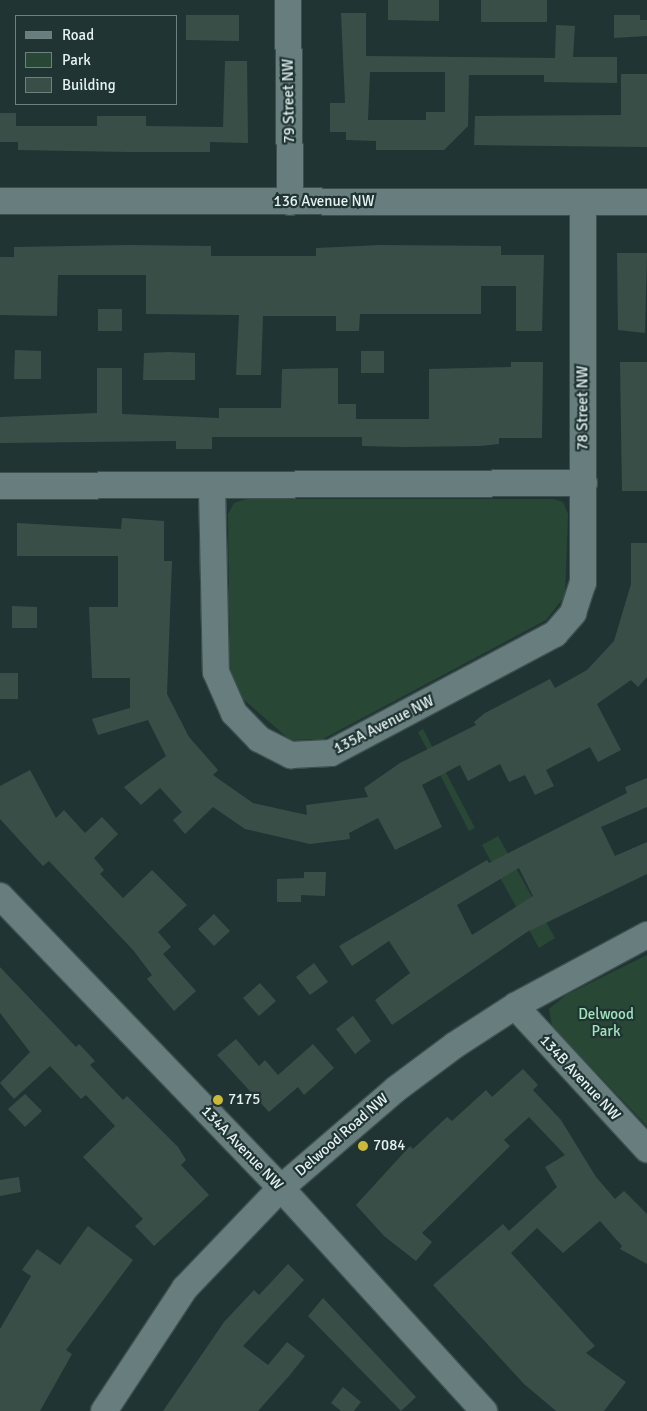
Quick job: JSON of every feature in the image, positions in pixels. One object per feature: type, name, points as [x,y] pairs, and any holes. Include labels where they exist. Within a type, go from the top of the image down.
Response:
[{"type":"street","name":"79 Street NW","points":[[288,0],[290,202]]},
{"type":"street","name":"136 Avenue NW","points":[[0,201],[647,202]]},
{"type":"street","name":"78 Street NW","points":[[573,613],[583,583],[583,202]]},
{"type":"street","points":[[0,486],[584,483]]},
{"type":"street","name":"135A Avenue NW","points":[[212,486],[216,672],[234,713],[259,739],[291,756],[331,753],[531,648],[555,634],[573,613]]},
{"type":"street","name":"134A Avenue NW","points":[[0,896],[280,1188],[479,1409]]},
{"type":"street","name":"Delwood Road NW","points":[[104,1411],[185,1288],[280,1188],[396,1089],[514,1006],[647,935]]},
{"type":"street","name":"134B Avenue NW","points":[[514,1006],[647,1149]]},
{"type":"green space","points":[[246,499],[553,499],[563,502],[568,514],[565,596],[546,620],[323,739],[290,740],[241,697],[230,676],[228,514],[234,503]]},
{"type":"green space","points":[[423,729],[475,828],[469,831],[418,732]]},
{"type":"green space","points":[[498,836],[555,938],[539,948],[482,845]]},
{"type":"green space","name":"Delwood Park","points":[[647,955],[647,1126],[552,1026],[549,1009],[566,995]]},
{"type":"building","points":[[388,0],[439,0],[439,21],[388,20]]},
{"type":"building","points":[[481,0],[547,0],[547,22],[481,22]]},
{"type":"building","points":[[341,13],[366,13],[366,56],[555,58],[556,25],[575,26],[573,57],[617,57],[617,83],[544,82],[544,75],[469,75],[468,126],[444,150],[376,150],[376,141],[346,140],[346,132],[330,132],[330,103],[345,103]],"holes":[[[370,72],[445,72],[445,112],[426,112],[426,120],[368,120]]]},
{"type":"building","points":[[186,15],[239,15],[239,41],[186,40]]},
{"type":"building","points":[[614,15],[640,15],[640,20],[647,20],[647,36],[614,38]]},
{"type":"building","points":[[225,61],[247,61],[248,143],[210,142],[210,152],[127,152],[18,150],[18,142],[0,142],[0,113],[16,113],[16,126],[97,126],[97,116],[146,116],[146,126],[223,127]]},
{"type":"building","points":[[621,74],[647,74],[647,147],[474,145],[475,116],[621,115]]},
{"type":"building","points":[[380,245],[501,246],[501,255],[544,255],[542,331],[516,331],[516,286],[481,286],[481,314],[360,314],[359,331],[336,331],[336,316],[263,316],[261,375],[236,375],[239,315],[146,314],[146,275],[58,275],[57,316],[0,315],[0,257],[14,257],[14,247],[211,246],[211,256],[316,256],[316,248]]},
{"type":"building","points":[[617,253],[647,253],[645,333],[618,330]]},
{"type":"building","points":[[98,309],[122,309],[122,331],[98,331]]},
{"type":"building","points":[[15,350],[41,351],[41,379],[14,379]]},
{"type":"building","points":[[361,351],[384,351],[384,373],[361,373]]},
{"type":"building","points":[[144,353],[195,353],[195,380],[143,380]]},
{"type":"building","points":[[511,362],[543,362],[542,438],[499,438],[499,444],[480,446],[405,447],[362,446],[362,437],[212,437],[212,449],[176,449],[176,441],[0,443],[0,417],[97,413],[97,368],[122,368],[122,414],[219,418],[219,408],[281,408],[282,369],[338,368],[338,404],[356,404],[356,419],[429,419],[429,369],[511,367]]},
{"type":"building","points":[[620,362],[647,362],[647,491],[622,491]]},
{"type":"building","points":[[122,518],[164,521],[164,561],[172,561],[167,694],[189,737],[218,770],[213,775],[253,803],[307,815],[306,805],[368,797],[364,788],[400,763],[476,725],[474,722],[485,713],[550,679],[555,688],[587,670],[614,641],[631,584],[631,543],[647,543],[647,677],[638,687],[631,680],[597,704],[621,750],[598,762],[590,747],[546,770],[554,786],[535,795],[525,775],[509,782],[500,764],[468,781],[460,765],[422,785],[442,827],[395,850],[378,818],[349,833],[350,839],[310,844],[245,829],[213,807],[185,834],[173,820],[182,812],[160,788],[141,805],[124,787],[166,756],[148,720],[98,735],[92,719],[130,708],[130,678],[92,678],[89,607],[118,607],[118,556],[17,556],[17,523],[121,529]]},
{"type":"building","points":[[12,606],[37,607],[37,628],[12,628]]},
{"type":"building","points":[[0,673],[18,673],[18,699],[0,699]]},
{"type":"building","points":[[30,770],[56,818],[64,810],[85,833],[102,817],[118,834],[94,858],[104,870],[100,874],[123,898],[152,870],[187,905],[158,932],[171,947],[163,954],[196,991],[174,1011],[147,979],[152,975],[133,950],[49,861],[43,866],[0,819],[0,786]]},
{"type":"building","points":[[647,778],[647,807],[601,827],[615,856],[647,842],[647,874],[527,932],[392,1025],[375,1000],[410,973],[389,941],[352,966],[339,946],[487,860],[489,863],[627,793],[625,787]],"holes":[[[519,868],[533,896],[472,935],[457,905]]]},
{"type":"building","points":[[304,872],[326,872],[325,896],[301,895],[301,902],[277,902],[277,879],[304,878]]},
{"type":"building","points":[[214,914],[230,931],[214,946],[198,929]]},
{"type":"building","points":[[314,963],[328,982],[310,995],[296,977]]},
{"type":"building","points":[[0,967],[76,1047],[79,1044],[95,1061],[90,1065],[123,1100],[127,1096],[178,1147],[186,1160],[181,1165],[209,1195],[154,1246],[135,1226],[143,1219],[83,1157],[115,1126],[86,1095],[81,1099],[50,1066],[14,1099],[0,1083],[30,1052],[0,1013]]},
{"type":"building","points":[[260,983],[276,1001],[259,1016],[243,998]]},
{"type":"building","points":[[353,1016],[371,1041],[355,1054],[336,1029]]},
{"type":"building","points":[[236,1039],[259,1066],[265,1060],[278,1075],[313,1044],[334,1068],[304,1095],[298,1087],[269,1112],[217,1055]]},
{"type":"building","points":[[523,1069],[538,1085],[533,1090],[561,1120],[596,1177],[615,1199],[624,1191],[647,1214],[647,1264],[620,1249],[622,1246],[600,1221],[563,1253],[537,1228],[511,1253],[595,1346],[586,1353],[626,1382],[604,1411],[556,1411],[524,1384],[433,1285],[503,1224],[509,1231],[557,1187],[545,1167],[565,1155],[529,1117],[504,1140],[510,1146],[422,1233],[432,1242],[416,1261],[384,1236],[356,1205],[410,1146],[413,1149],[447,1117],[452,1121],[486,1090],[492,1097]]},
{"type":"building","points":[[25,1094],[42,1111],[25,1127],[8,1109]]},
{"type":"building","points":[[19,1177],[21,1192],[0,1196],[0,1180]]},
{"type":"building","points":[[88,1226],[133,1260],[66,1350],[72,1354],[40,1411],[0,1411],[0,1329],[31,1276],[22,1270],[37,1249],[60,1265]]},
{"type":"building","points":[[288,1264],[304,1280],[243,1346],[268,1365],[287,1342],[305,1356],[289,1376],[258,1411],[163,1411],[224,1322],[254,1290],[259,1295]]},
{"type":"building","points":[[323,1298],[416,1397],[401,1411],[308,1316]]},
{"type":"building","points":[[343,1387],[361,1402],[354,1411],[341,1411],[331,1403]]},
{"type":"place","name":"7175","points":[[218,1100]]},
{"type":"place","name":"7084","points":[[363,1146]]}]
